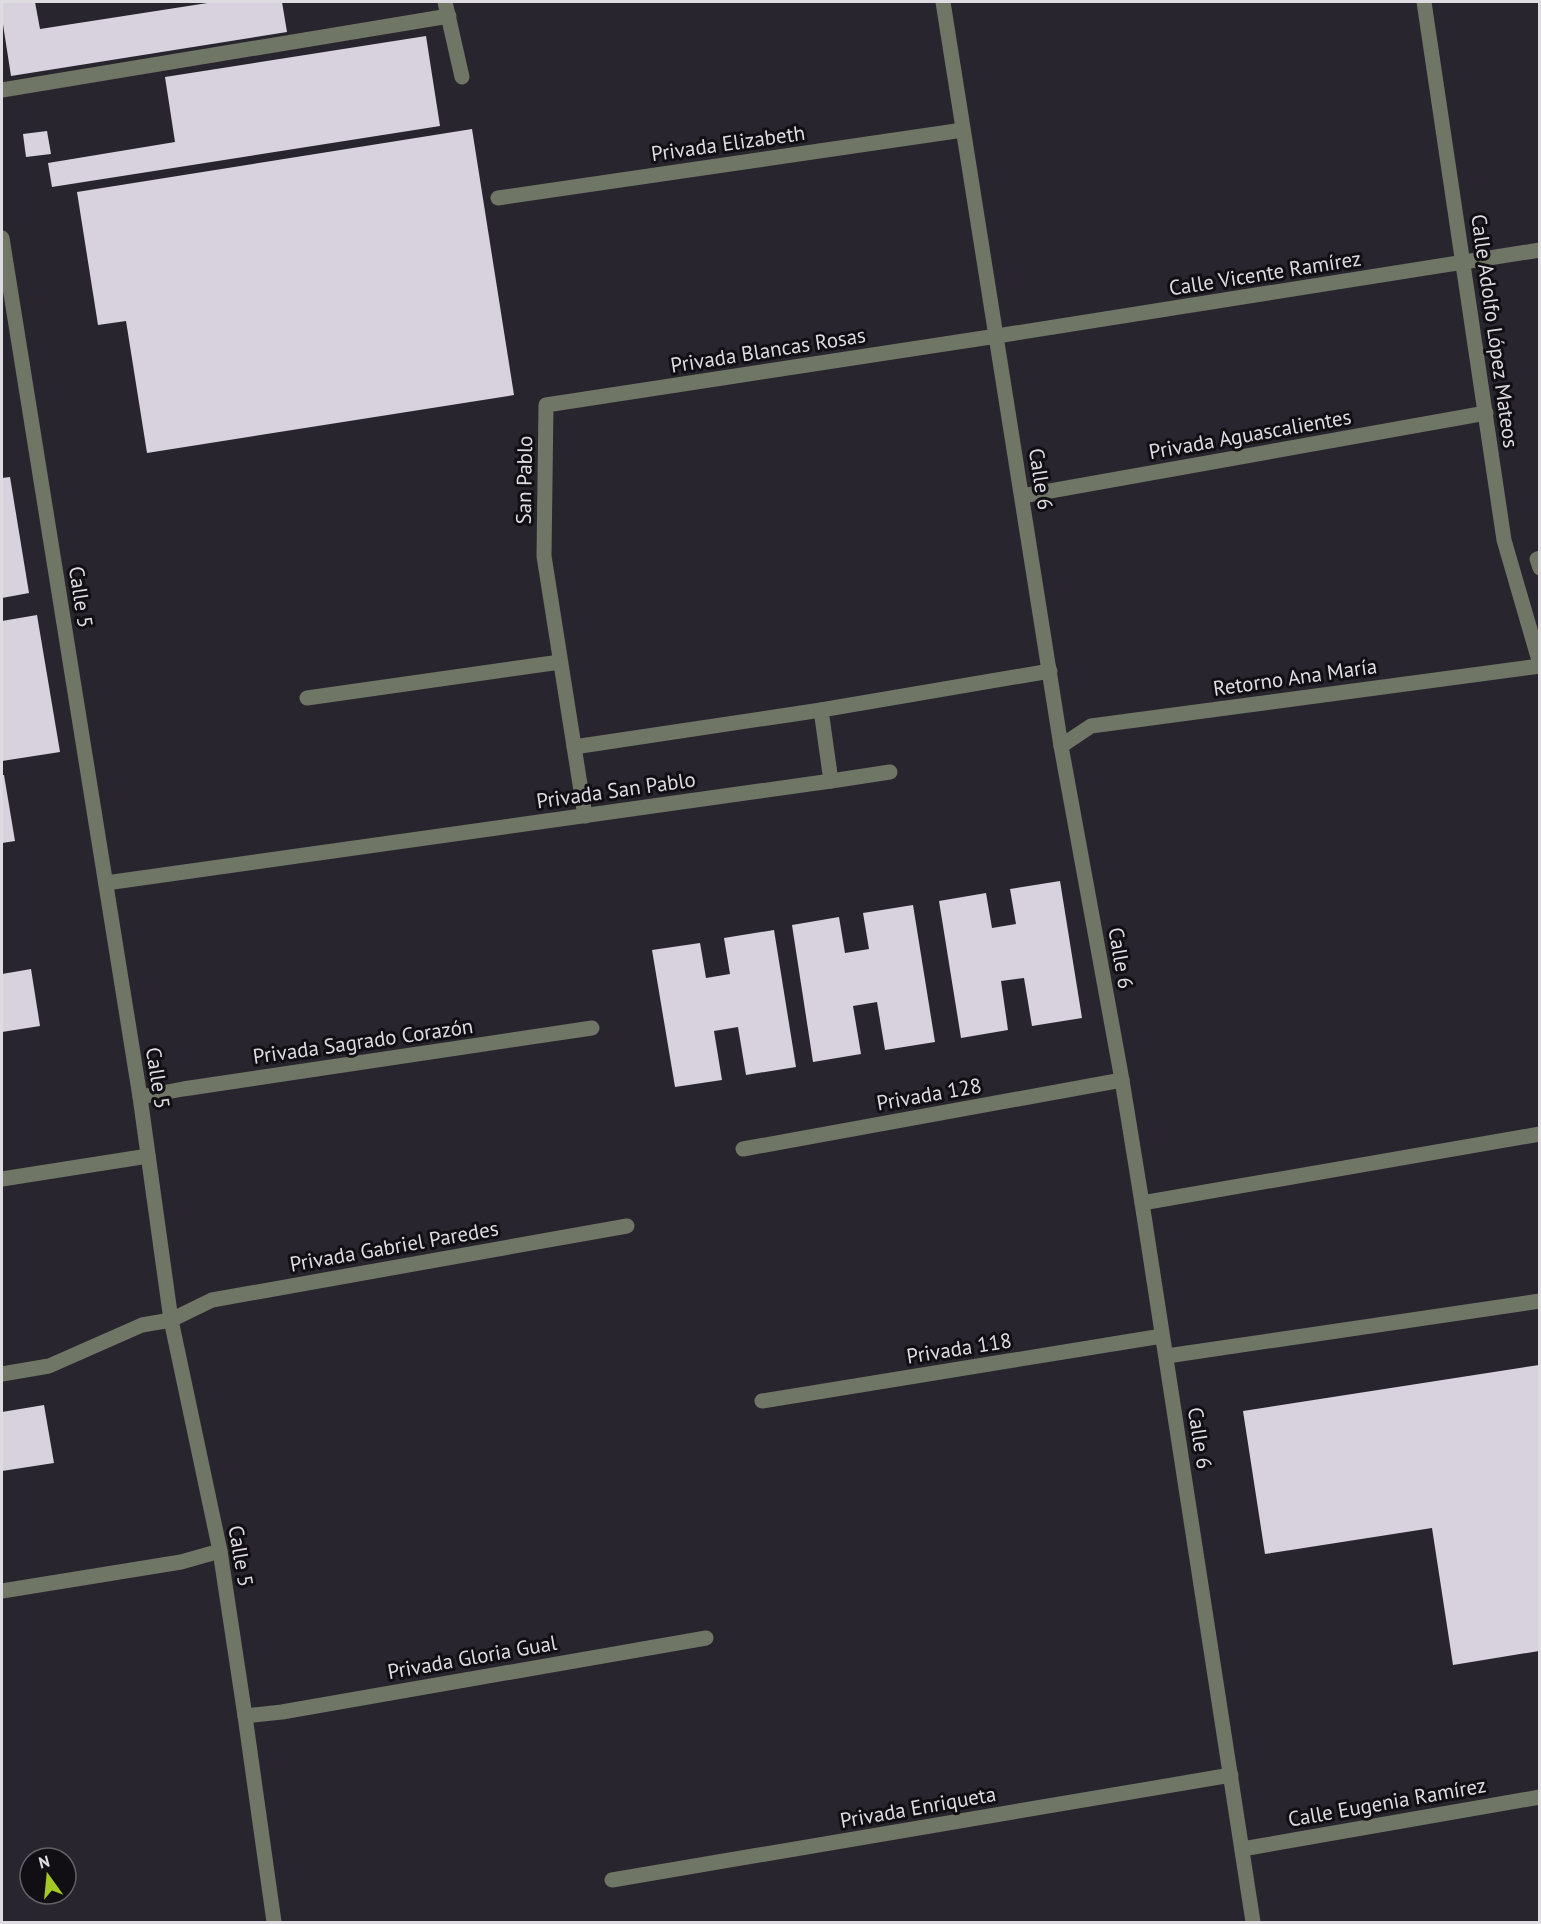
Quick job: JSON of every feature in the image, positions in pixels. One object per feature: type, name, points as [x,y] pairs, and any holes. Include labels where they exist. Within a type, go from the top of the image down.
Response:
[{"type":"street","name":"Calle 6","points":[[943,2],[1061,746],[1122,1080],[1167,1356],[1253,1923]]},
{"type":"street","name":"Calle Adolfo López Mateos","points":[[1426,2],[1504,540],[1539,665]]},
{"type":"street","points":[[2,90],[447,9],[462,77]]},
{"type":"street","name":"Privada Elizabeth","points":[[498,198],[963,130]]},
{"type":"street","name":"Calle 5","points":[[2,238],[8,322],[106,884],[140,1097],[171,1320],[220,1551],[274,1923]]},
{"type":"street","name":"Calle Vicente Ramírez","points":[[997,336],[1539,250]]},
{"type":"street","name":"Privada Blancas Rosas","points":[[546,405],[997,336]]},
{"type":"street","name":"San Pablo","points":[[546,405],[544,556],[560,662]]},
{"type":"street","name":"Privada Aguascalientes","points":[[1022,496],[1486,413]]},
{"type":"street","points":[[1539,558],[1537,559],[1539,568]]},
{"type":"street","points":[[307,698],[560,662],[585,816]]},
{"type":"street","name":"Retorno Ana María","points":[[1061,746],[1090,726],[1539,665]]},
{"type":"street","points":[[574,747],[821,710],[1050,670]]},
{"type":"street","points":[[821,710],[831,781]]},
{"type":"street","name":"Privada San Pablo","points":[[106,884],[890,772]]},
{"type":"street","name":"Privada Sagrado Corazón","points":[[140,1097],[592,1028]]},
{"type":"street","name":"Privada 128","points":[[743,1149],[1122,1080]]},
{"type":"street","points":[[1142,1203],[1539,1134]]},
{"type":"street","points":[[2,1179],[148,1156]]},
{"type":"street","name":"Privada Gabriel Paredes","points":[[2,1374],[49,1366],[142,1325],[171,1320],[212,1300],[627,1226]]},
{"type":"street","points":[[1167,1356],[1539,1300]]},
{"type":"street","name":"Privada 118","points":[[762,1401],[1162,1336]]},
{"type":"street","points":[[2,1591],[181,1562],[220,1551]]},
{"type":"street","name":"Privada Gloria Gual","points":[[245,1716],[282,1712],[706,1638]]},
{"type":"street","name":"Privada Enriqueta","points":[[612,1880],[1231,1775]]},
{"type":"street","name":"Calle Eugenia Ramírez","points":[[1242,1849],[1539,1797]]},
{"type":"building","points":[[2,2],[35,2],[40,29],[214,2],[282,2],[287,32],[11,76],[2,18]]},
{"type":"building","points":[[426,36],[440,126],[52,187],[48,163],[175,142],[165,77]]},
{"type":"building","points":[[472,129],[514,395],[147,453],[126,321],[98,325],[77,192]]},
{"type":"building","points":[[47,131],[51,154],[26,157],[23,134]]},
{"type":"building","points":[[10,477],[29,593],[2,598],[2,478]]},
{"type":"building","points":[[37,615],[60,752],[2,761],[2,621]]},
{"type":"building","points":[[2,775],[4,775],[15,841],[2,843]]},
{"type":"building","points":[[1060,881],[1082,1018],[1032,1026],[1024,978],[1001,981],[1008,1030],[961,1038],[939,901],[986,893],[992,928],[1016,924],[1010,889]]},
{"type":"building","points":[[913,905],[935,1042],[885,1050],[877,1002],[853,1006],[861,1054],[813,1062],[792,925],[839,917],[845,953],[869,949],[863,913]]},
{"type":"building","points":[[774,930],[796,1067],[746,1075],[738,1027],[714,1031],[722,1080],[675,1087],[652,950],[700,943],[706,978],[730,974],[724,938]]},
{"type":"building","points":[[31,969],[40,1026],[2,1032],[2,974]]},
{"type":"building","points":[[1539,1365],[1539,1651],[1453,1665],[1432,1528],[1265,1554],[1243,1411]]},
{"type":"building","points":[[44,1405],[54,1463],[2,1471],[2,1412]]}]
